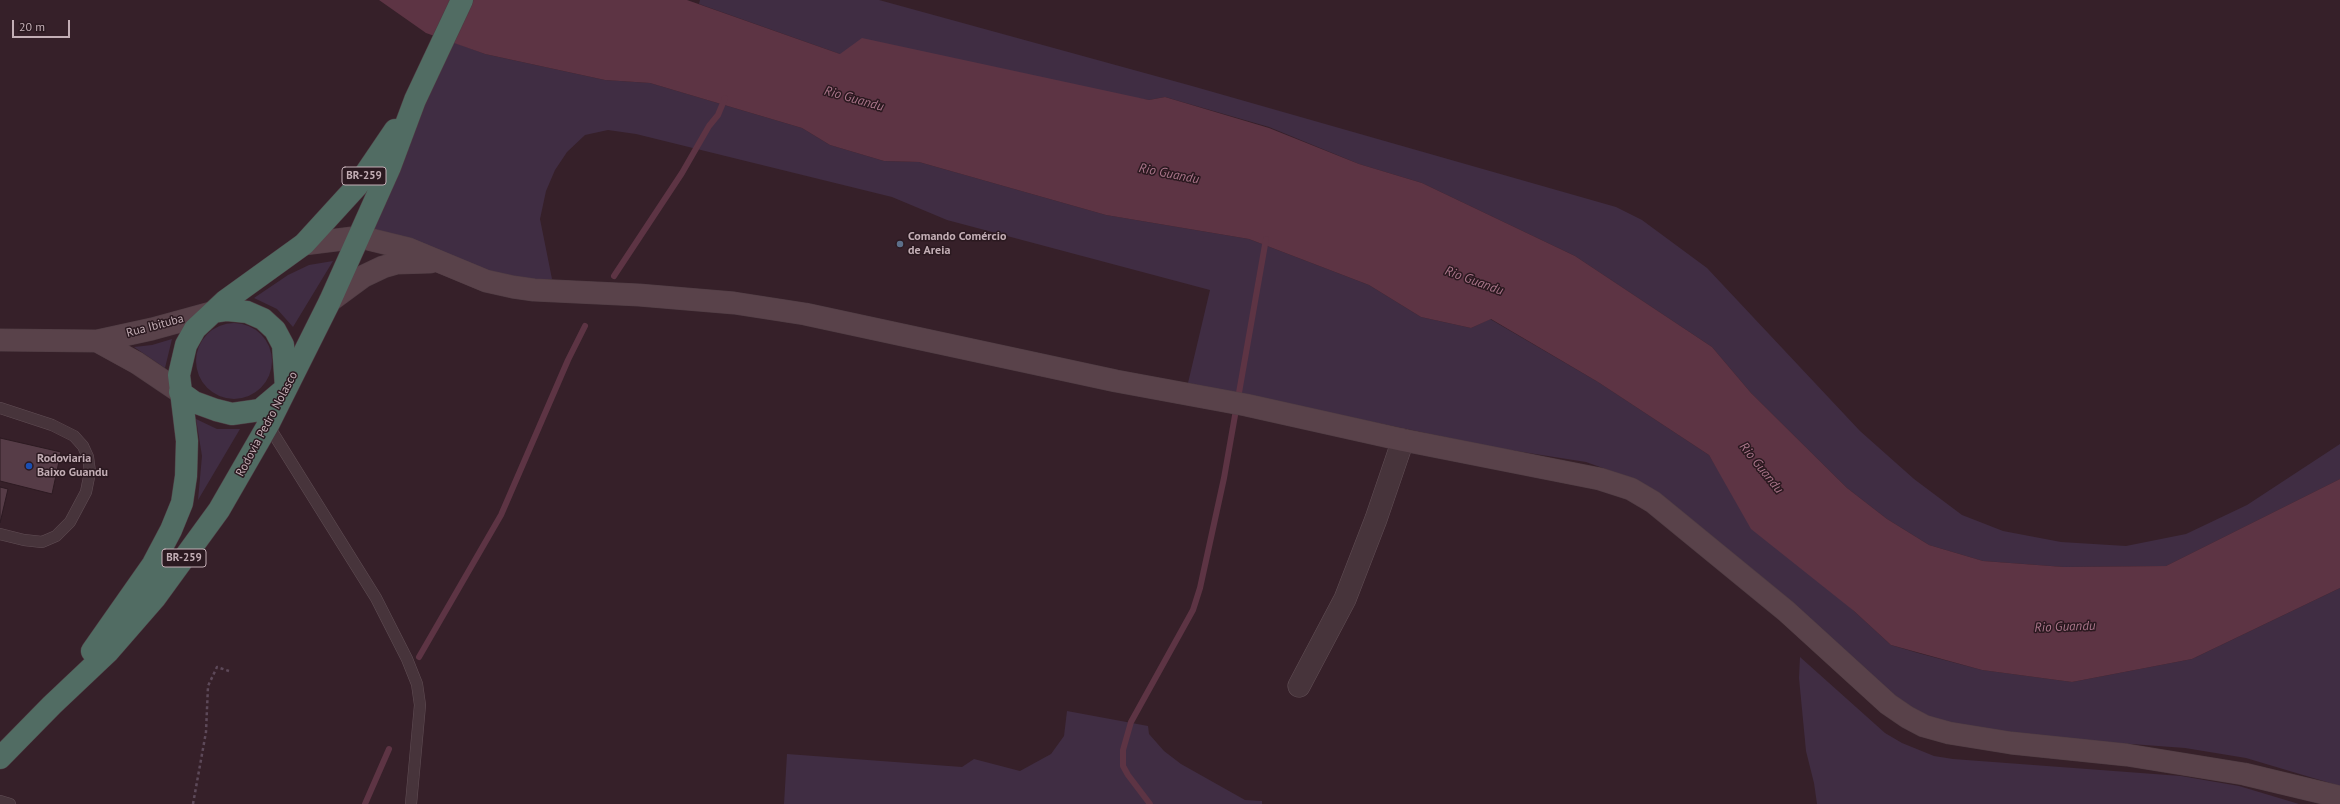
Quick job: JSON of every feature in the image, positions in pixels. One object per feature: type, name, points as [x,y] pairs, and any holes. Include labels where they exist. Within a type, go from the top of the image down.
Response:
[{"type":"highway","name":"Rodovia Pedro Nolasco","points":[[0,758],[52,705],[108,652],[155,598],[219,510],[268,425],[330,301],[360,237],[406,129],[417,95],[462,0]]},
{"type":"highway","name":"Rodovia Pedro Nolasco","points":[[214,312],[304,244],[357,186],[417,95]]},
{"type":"highway","points":[[227,310],[247,312],[263,319],[275,330],[283,345],[286,388],[260,410],[232,414],[194,402],[180,392],[179,376],[186,345],[194,329],[214,312],[227,310]]},
{"type":"highway","name":"Rodovia Pedro Nolasco","points":[[52,705],[153,564],[171,530],[182,503],[186,476],[187,441],[180,392]]},
{"type":"main road","points":[[304,244],[360,237],[409,249],[486,281],[534,290],[639,295],[734,303],[805,314],[1108,380],[1236,403],[1403,440],[1572,472],[1600,479],[1631,489],[1653,502],[1786,611],[1888,704],[1907,718],[1924,726],[1949,733],[2011,743],[2127,755],[2244,774],[2340,797]]},
{"type":"main road","points":[[330,301],[364,276],[383,267],[413,261],[445,263]]},
{"type":"main road","name":"Rua Ibituba","points":[[0,340],[96,341],[152,329],[214,312]]},
{"type":"main road","name":"Rua Ibituba","points":[[96,341],[137,363],[180,392]]},
{"type":"street","points":[[1299,686],[1345,599],[1376,519],[1403,440]]},
{"type":"lane","points":[[0,408],[52,424],[74,436],[83,446],[88,457],[90,472],[86,492],[70,522],[56,536],[42,542],[24,540],[0,534]]},
{"type":"lane","points":[[268,425],[376,598],[410,665],[417,684],[420,705],[412,804]]},
{"type":"lane","points":[[0,801],[10,804]]},
{"type":"path","points":[[193,804],[206,732],[208,686],[217,667],[229,670]]},
{"type":"shaded area","points":[[700,0],[879,0],[1192,86],[1616,207],[1642,220],[1707,268],[1860,431],[1914,479],[1962,515],[2003,531],[2061,542],[2126,546],[2186,534],[2247,505],[2340,444],[2340,479],[2166,566],[2064,567],[1983,561],[1929,545],[1887,519],[1847,488],[1751,393],[1712,347],[1575,256],[1422,183],[1359,164],[1269,127],[1165,97],[1149,100],[840,54],[699,4]]},
{"type":"shaded area","points":[[453,42],[485,54],[605,80],[650,83],[802,128],[830,145],[884,161],[919,162],[1106,215],[1249,239],[1369,285],[1421,317],[1471,328],[1490,319],[1598,382],[1709,455],[1729,488],[1854,611],[1891,645],[1918,653],[1982,670],[2072,682],[2192,659],[2340,588],[2340,786],[2246,758],[2185,748],[1956,731],[1928,723],[1628,477],[1586,462],[1497,448],[1188,383],[1210,290],[947,220],[892,197],[636,134],[608,130],[585,135],[567,152],[555,170],[546,191],[540,219],[552,279],[530,279],[489,272],[370,233],[411,133]]},
{"type":"shaded area","points":[[333,261],[293,327],[277,309],[254,298],[288,275],[309,265]]},
{"type":"shaded area","points":[[226,323],[242,323],[255,329],[266,340],[272,353],[270,376],[255,393],[242,399],[226,399],[213,393],[198,376],[196,369],[196,353],[202,340],[219,325]]},
{"type":"shaded area","points":[[172,339],[165,368],[134,347],[152,345]]},
{"type":"shaded area","points":[[196,419],[217,429],[240,429],[198,500],[202,456]]},
{"type":"shaded area","points":[[1800,657],[1885,733],[1902,743],[1934,756],[1953,759],[2181,776],[2239,786],[2299,804],[1817,804],[1814,783],[1806,751],[1799,678]]},
{"type":"shaded area","points":[[1067,711],[1148,726],[1149,734],[1164,751],[1181,764],[1245,800],[1262,801],[1262,804],[784,804],[787,754],[962,767],[974,759],[1020,771],[1051,754],[1064,736]]},
{"type":"water","name":"Rio Guandu","points":[[379,0],[687,0],[840,54],[862,38],[1149,100],[1165,97],[1269,128],[1359,164],[1422,183],[1575,256],[1712,347],[1751,393],[1847,488],[1887,519],[1929,545],[1983,561],[2064,567],[2166,566],[2340,479],[2340,588],[2192,659],[2072,682],[1982,670],[1891,645],[1854,611],[1751,529],[1709,455],[1598,382],[1491,319],[1471,328],[1421,317],[1369,285],[1249,239],[1106,215],[919,162],[884,161],[830,145],[802,128],[650,83],[605,80],[485,54],[426,33]]},
{"type":"building","name":"Rodoviaria Baixo Guandu","points":[[0,438],[61,452],[52,494],[0,481]]},
{"type":"building","points":[[0,487],[8,489],[0,523]]},
{"type":"waterway","points":[[614,276],[682,173],[709,126],[718,115],[725,98]]},
{"type":"waterway","points":[[1150,804],[1123,766],[1123,750],[1131,722],[1193,610],[1200,588],[1224,478],[1266,239]]},
{"type":"waterway","points":[[419,657],[501,515],[568,360],[585,326]]},
{"type":"waterway","points":[[365,804],[389,749]]},
{"type":"place","name":"Comando Comércio de Areia","points":[[900,244]]},
{"type":"place","name":"Rodoviaria Baixo Guandu","points":[[29,466]]}]
